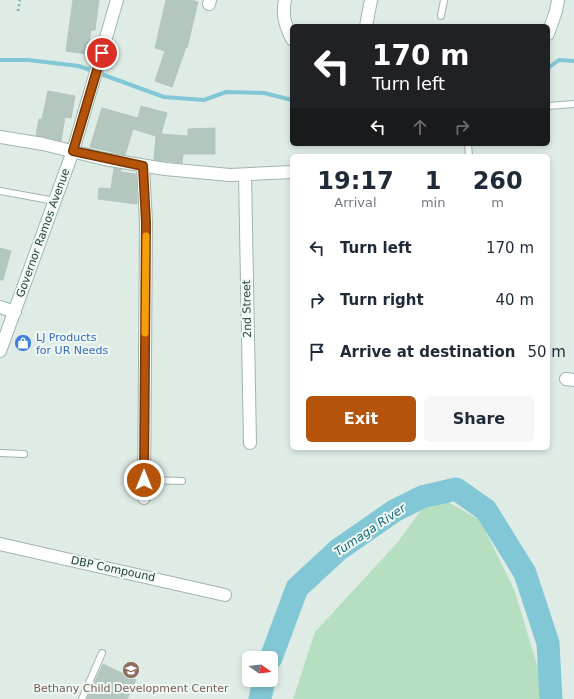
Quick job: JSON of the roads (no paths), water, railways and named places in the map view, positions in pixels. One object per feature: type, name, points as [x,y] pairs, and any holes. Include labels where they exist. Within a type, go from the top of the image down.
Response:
[{"type":"street","name":"Governor Ramos Avenue","points":[[0,351],[4,327],[15,312],[73,151],[117,0]]},
{"type":"street","points":[[285,0],[283,12],[285,24],[290,35]]},
{"type":"street","points":[[366,24],[371,0]]},
{"type":"street","points":[[550,28],[558,0]]},
{"type":"street","points":[[0,137],[36,143],[143,166],[165,169],[245,175],[290,172]]},
{"type":"street","points":[[143,166],[146,222],[144,498]]},
{"type":"street","name":"2nd Street","points":[[245,175],[250,443]]},
{"type":"street","points":[[0,307],[15,312]]},
{"type":"street","name":"DBP Compound","points":[[0,544],[225,595]]},
{"type":"lane","points":[[441,16],[444,0]]},
{"type":"lane","points":[[550,106],[574,104]]},
{"type":"lane","points":[[0,191],[55,201]]},
{"type":"lane","points":[[0,453],[24,454]]},
{"type":"lane","points":[[144,480],[182,481]]},
{"type":"lane","points":[[82,699],[102,653]]},
{"type":"waterway","points":[[0,60],[28,60],[79,66],[164,97],[204,100],[226,92],[264,93],[290,100]]},
{"type":"waterway","points":[[550,67],[559,60],[574,61]]},
{"type":"waterway","name":"Tumaga River","points":[[274,651],[297,588],[338,550],[394,511],[422,497],[456,489],[486,510],[525,573],[548,643],[551,699]]},
{"type":"waterway","name":"Tumaga River","points":[[260,699],[263,687]]},
{"type":"place","name":"LJ Products for UR Needs","points":[[23,343]]},
{"type":"place","name":"Bethany Child Development Center","points":[[131,670]]}]
